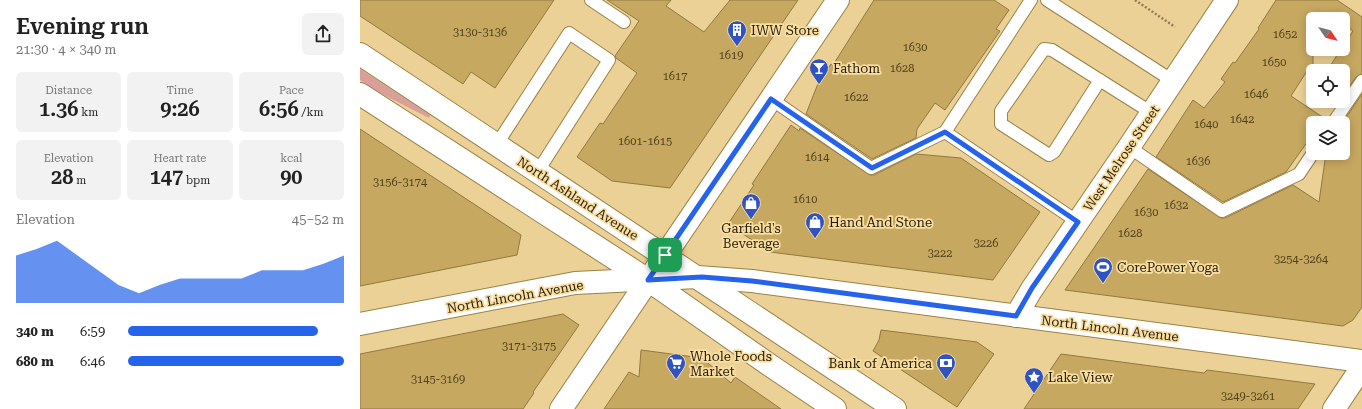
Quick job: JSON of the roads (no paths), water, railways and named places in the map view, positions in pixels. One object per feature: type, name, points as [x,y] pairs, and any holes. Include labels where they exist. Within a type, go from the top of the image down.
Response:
[{"type":"main road","points":[[561,409],[838,0]]},
{"type":"main road","name":"West Melrose Street","points":[[1016,316],[1032,288],[1174,81],[1227,0]]},
{"type":"main road","name":"North Ashland Avenue","points":[[360,54],[895,409]]},
{"type":"main road","points":[[362,100],[648,280],[770,366],[835,409]]},
{"type":"main road","name":"North Lincoln Avenue","points":[[360,324],[575,283],[698,277],[752,281],[1362,361]]},
{"type":"main road","points":[[1334,409],[1362,367]]},
{"type":"lane","points":[[591,0],[624,22]]},
{"type":"lane","points":[[771,99],[872,168],[945,132],[1031,0]]},
{"type":"lane","points":[[1047,0],[1174,81]]},
{"type":"lane","points":[[496,144],[569,34],[609,60],[538,171]]},
{"type":"lane","points":[[1100,80],[1054,152],[1049,155],[1001,124],[1002,111],[1044,50],[1052,50],[1100,80],[1152,113]]},
{"type":"lane","points":[[1338,116],[1362,80]]},
{"type":"lane","points":[[945,132],[1078,222]]},
{"type":"lane","points":[[1129,147],[1222,211],[1299,174],[1308,160]]},
{"type":"place","name":"IWW Store","points":[[737,47]]},
{"type":"place","name":"Fathom","points":[[819,85]]},
{"type":"place","name":"Garfield's Beverage","points":[[751,220]]},
{"type":"place","name":"Hand And Stone","points":[[815,239]]},
{"type":"place","name":"CorePower Yoga","points":[[1103,284]]},
{"type":"place","name":"Whole Foods Market","points":[[676,380]]},
{"type":"place","name":"Bank of America","points":[[946,380]]},
{"type":"place","name":"Lake View","points":[[1034,394]]}]
